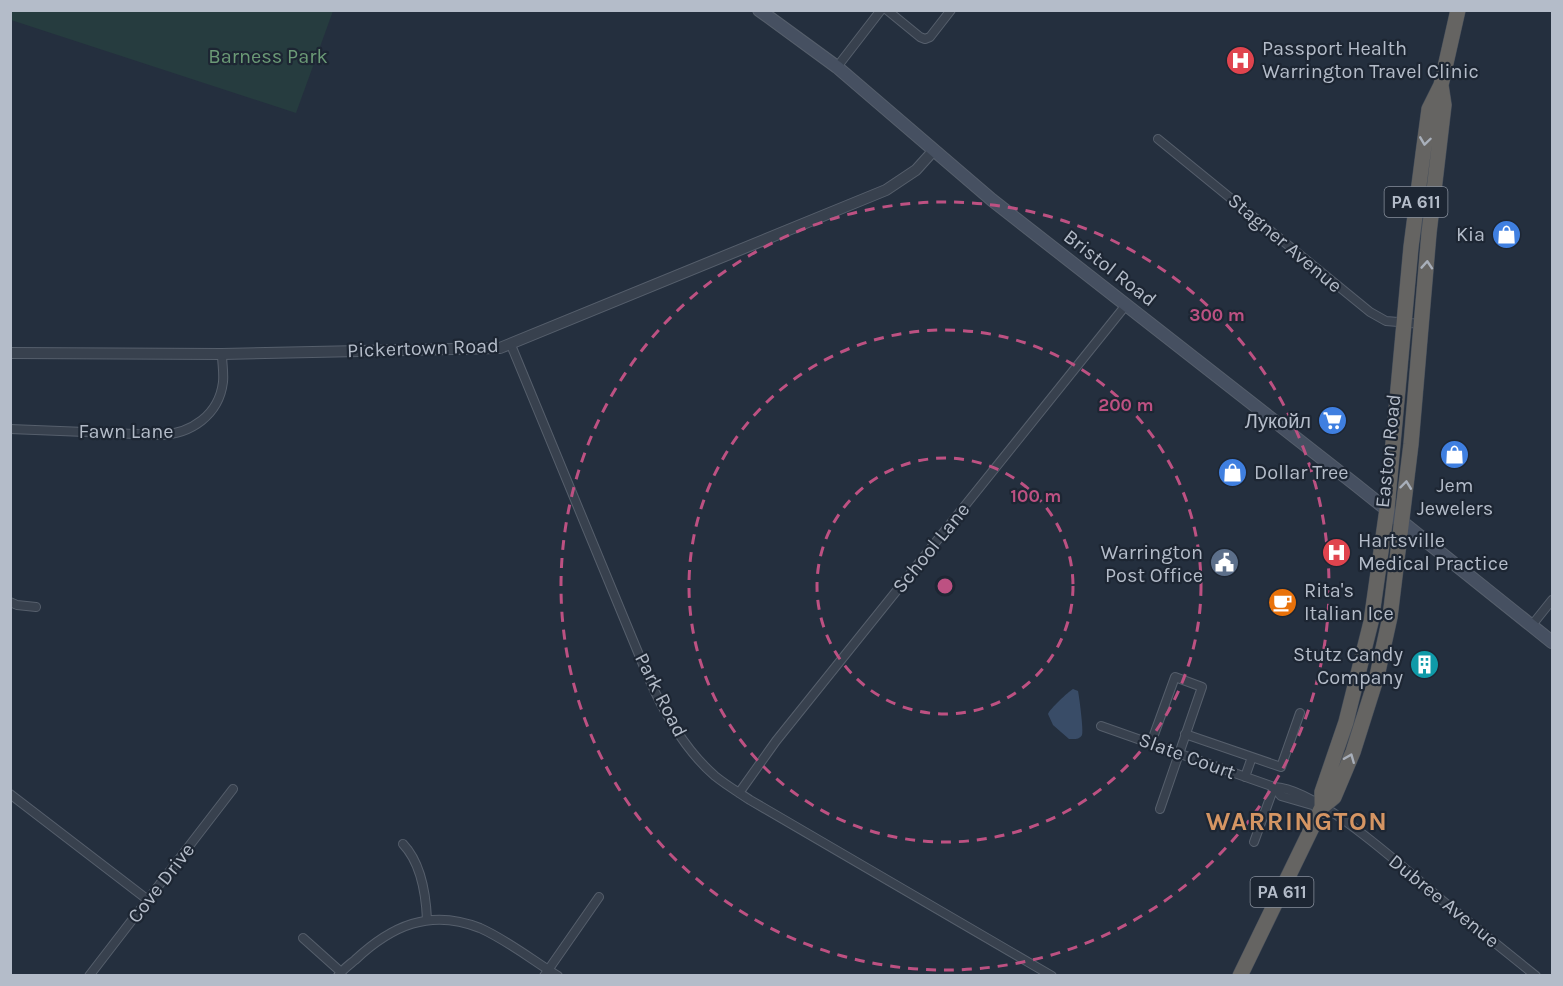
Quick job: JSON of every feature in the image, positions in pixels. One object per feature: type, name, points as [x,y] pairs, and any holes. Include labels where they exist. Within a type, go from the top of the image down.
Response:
[{"type":"highway","name":"Easton Road","points":[[1322,807],[1322,792],[1346,722],[1364,658],[1376,592],[1411,247],[1428,120],[1433,99],[1441,85],[1458,10]]},
{"type":"highway","name":"Easton Road","points":[[1240,975],[1322,807],[1334,797],[1351,757],[1377,676],[1390,617],[1402,521],[1429,234],[1444,105],[1441,85]]},
{"type":"main road","name":"Bristol Road","points":[[759,10],[837,67],[992,200],[1402,521],[1552,642]]},
{"type":"street","points":[[837,67],[881,10]]},
{"type":"street","points":[[887,10],[925,39],[930,37],[951,10]]},
{"type":"street","name":"Stagner Avenue","points":[[1158,139],[1370,312],[1386,321],[1422,324]]},
{"type":"street","name":"Pickertown Road","points":[[10,352],[222,354],[500,348],[886,190],[916,170],[934,150]]},
{"type":"street","name":"School Lane","points":[[739,793],[783,732],[1126,305]]},
{"type":"street","name":"Park Road","points":[[512,345],[623,618],[661,705],[684,742],[705,767],[739,793],[1052,975]]},
{"type":"street","name":"Fawn Lane","points":[[10,429],[160,435],[182,432],[202,421],[218,400],[223,380],[222,354]]},
{"type":"street","points":[[1532,625],[1552,600]]},
{"type":"street","points":[[10,602],[36,607]]},
{"type":"street","points":[[1151,743],[1175,677],[1202,687],[1160,809]]},
{"type":"street","points":[[1185,734],[1281,767],[1300,713]]},
{"type":"street","name":"Slate Court","points":[[1101,726],[1274,787],[1281,796],[1300,803],[1322,807]]},
{"type":"street","points":[[1245,777],[1252,757]]},
{"type":"street","points":[[1254,842],[1274,787]]},
{"type":"street","name":"Cove Drive","points":[[89,975],[233,789]]},
{"type":"street","points":[[10,794],[148,900]]},
{"type":"street","name":"Dubree Avenue","points":[[1322,807],[1342,819],[1536,975]]},
{"type":"street","points":[[403,844],[412,856],[419,873],[425,893],[427,920]]},
{"type":"street","points":[[546,973],[599,897]]},
{"type":"street","points":[[303,938],[339,974],[381,937],[400,928],[427,920],[458,922],[478,927],[546,973],[558,975]]},
{"type":"green space","name":"Barness Park","points":[[11,10],[333,11],[296,113],[11,20]]},
{"type":"water","points":[[1073,689],[1078,691],[1082,735],[1076,739],[1069,739],[1053,725],[1048,714]]},
{"type":"place","name":"Passport Health Warrington Travel Clinic","points":[[1241,60]]},
{"type":"place","name":"Kia","points":[[1506,234]]},
{"type":"place","name":"Лукойл","points":[[1332,421]]},
{"type":"place","name":"Jem Jewelers","points":[[1455,455]]},
{"type":"place","name":"Dollar Tree","points":[[1233,472]]},
{"type":"place","name":"Hartsville Medical Practice","points":[[1337,552]]},
{"type":"place","name":"Warrington Post Office","points":[[1224,563]]},
{"type":"place","name":"Rita's Italian Ice","points":[[1283,602]]},
{"type":"place","name":"Stutz Candy Company","points":[[1424,665]]},
{"type":"district","name":"WARRINGTON","points":[[1297,821]]}]
